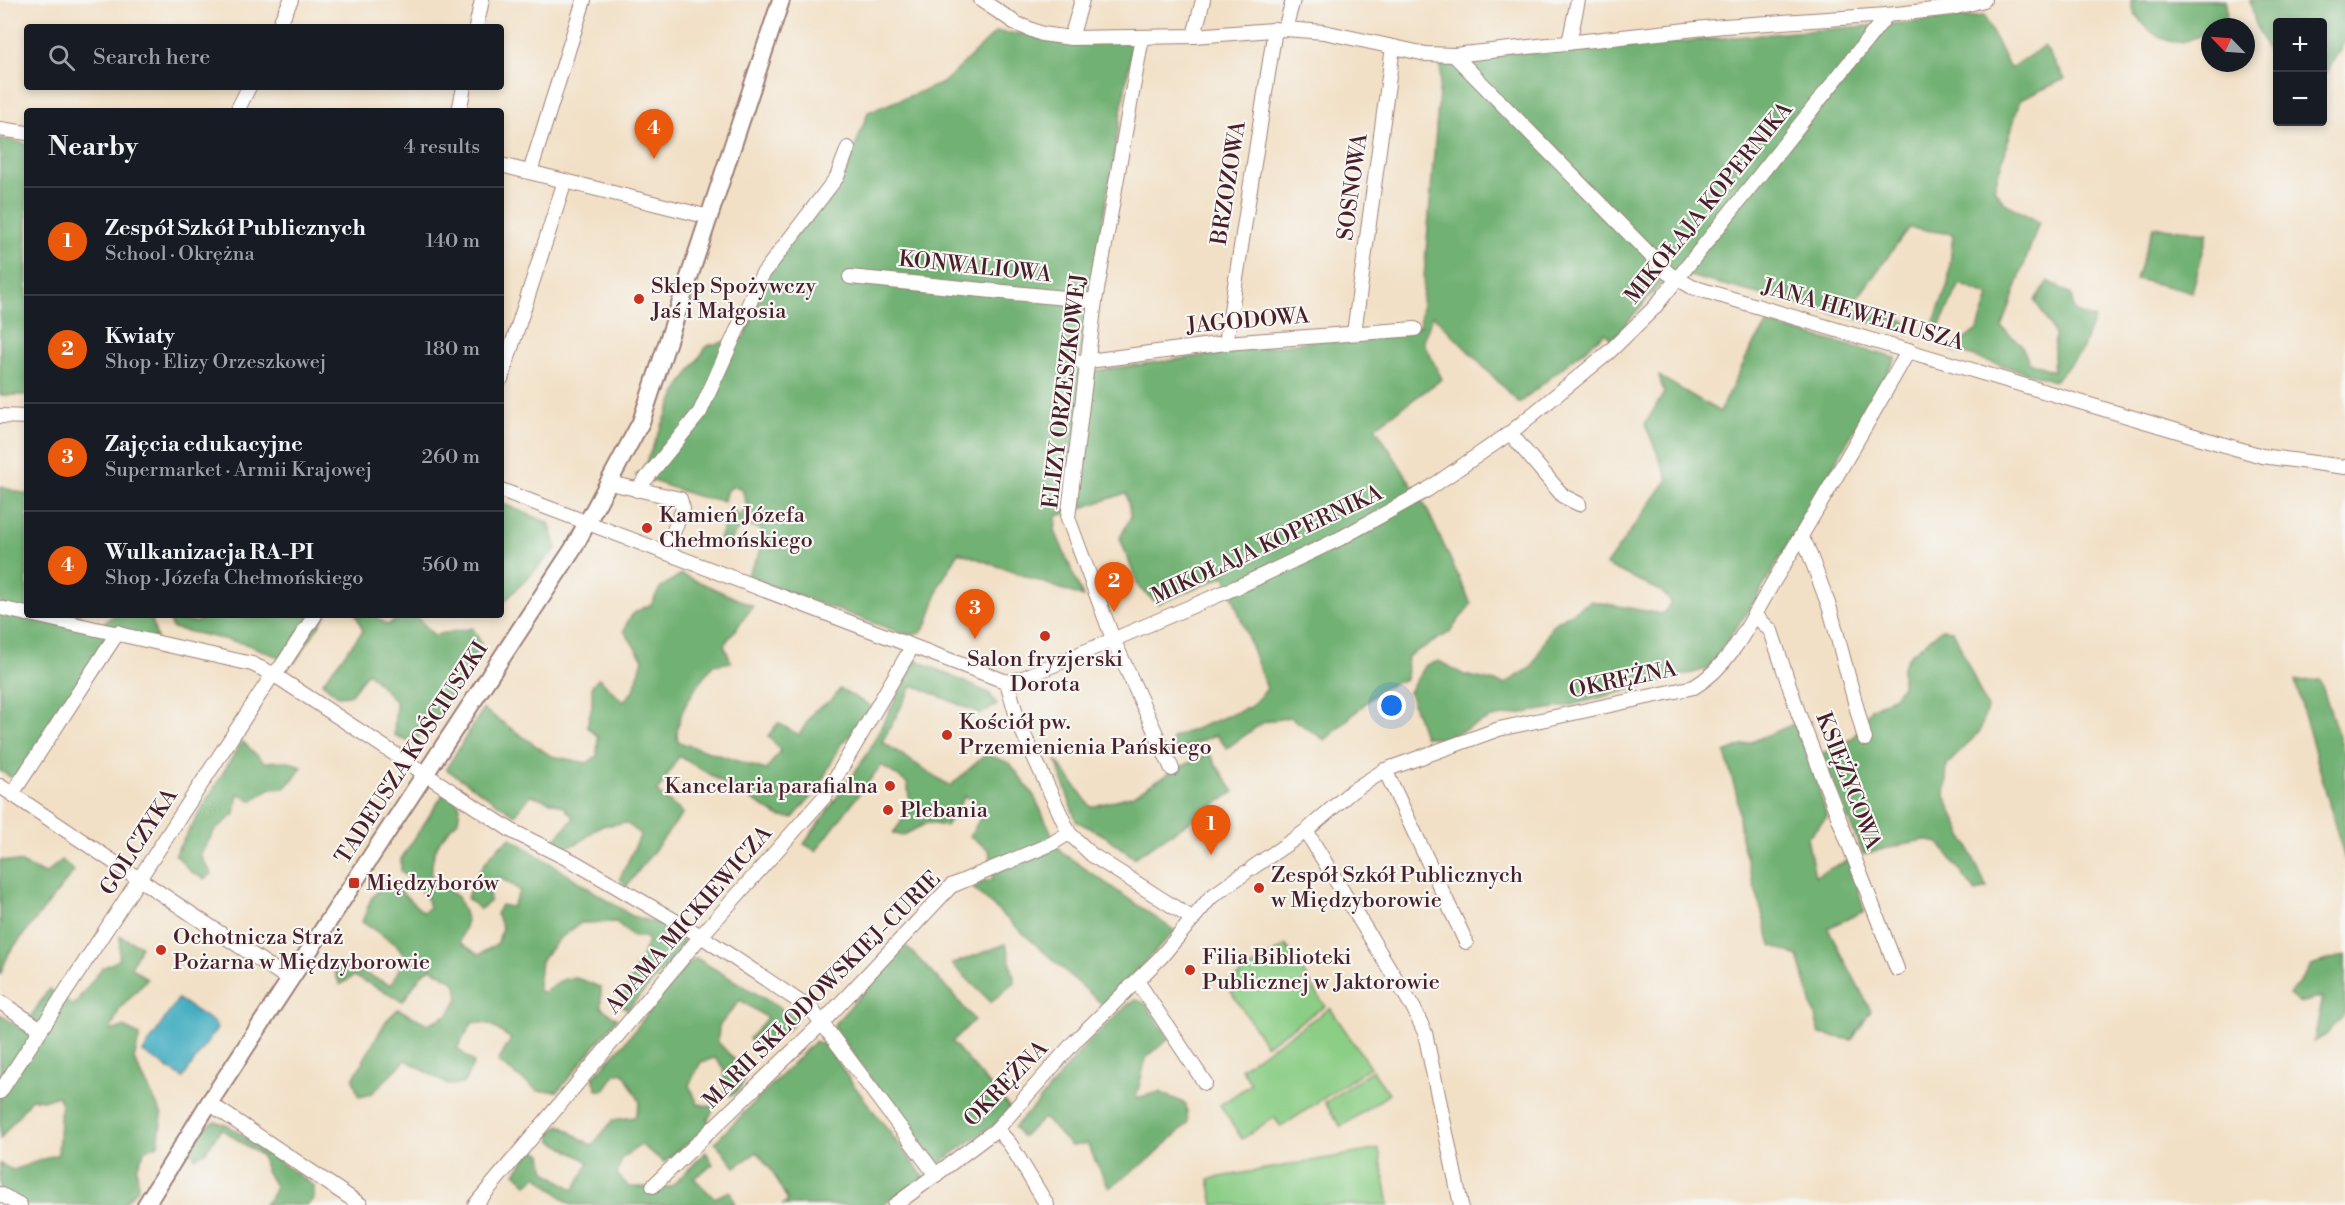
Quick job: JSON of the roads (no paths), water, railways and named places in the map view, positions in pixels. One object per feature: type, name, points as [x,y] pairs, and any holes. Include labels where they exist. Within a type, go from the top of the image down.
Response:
[{"type":"main road","name":"TADEUSZA KOŚCIUSZKI","points":[[146,1205],[209,1103],[588,523],[610,483],[641,422],[781,0]]},
{"type":"street","points":[[279,24],[291,0]]},
{"type":"street","points":[[477,24],[482,0]]},
{"type":"street","points":[[530,172],[584,0]]},
{"type":"street","points":[[981,0],[1017,24],[1042,34],[1071,38],[1194,36],[1280,29],[1324,32],[1426,54],[1454,55],[1724,26],[1887,15],[1952,8],[1983,0]]},
{"type":"street","points":[[1071,38],[1082,0]]},
{"type":"street","points":[[1194,36],[1203,0]]},
{"type":"street","name":"BRZOZOWA","points":[[1226,343],[1280,29],[1293,0]]},
{"type":"street","points":[[1569,44],[1578,0]]},
{"type":"street","name":"MIKOŁAJA KOPERNIKA","points":[[1007,682],[1023,678],[1244,584],[1341,538],[1427,490],[1509,433],[1609,352],[1654,308],[1887,15]]},
{"type":"street","name":"ELIZY ORZESZKOWEJ","points":[[1142,37],[1084,361],[1068,518],[1113,639],[1172,769]]},
{"type":"street","name":"SOSNOWA","points":[[1354,333],[1393,47]]},
{"type":"street","name":"JANA HEWELIUSZA","points":[[1454,55],[1678,280],[1713,293],[2262,456],[2345,467]]},
{"type":"street","points":[[238,108],[248,90]]},
{"type":"street","points":[[460,108],[463,90]]},
{"type":"street","points":[[0,129],[24,133]]},
{"type":"street","points":[[637,490],[700,412],[762,275],[837,177],[848,148]]},
{"type":"street","points":[[504,166],[710,217]]},
{"type":"street","points":[[504,370],[565,181]]},
{"type":"street","name":"KONWALIOWA","points":[[850,277],[1095,301]]},
{"type":"street","name":"JAGODOWA","points":[[1084,361],[1226,343],[1415,329]]},
{"type":"street","name":"OKRĘŻNA","points":[[895,1205],[997,1129],[1076,1040],[1137,981],[1211,897],[1306,831],[1352,791],[1385,770],[1499,729],[1694,687],[1712,677],[1800,538],[1909,350]]},
{"type":"street","points":[[0,416],[24,417]]},
{"type":"street","points":[[1509,433],[1563,496],[1579,504]]},
{"type":"street","points":[[610,483],[680,499],[683,508],[665,552]]},
{"type":"street","points":[[504,491],[1007,682],[1019,724],[1069,833],[1092,855],[1192,919]]},
{"type":"street","points":[[1800,538],[1808,547],[1830,609],[1865,739]]},
{"type":"street","points":[[0,608],[24,613]]},
{"type":"street","name":"KSIĘŻYCOWA","points":[[1754,614],[1771,631],[1799,715],[1897,969]]},
{"type":"street","points":[[49,618],[252,664],[273,674],[512,831],[576,863],[701,936],[812,1010],[936,1175]]},
{"type":"street","name":"GOLCZYKA","points":[[0,1092],[273,674],[281,667],[313,618]]},
{"type":"street","points":[[118,632],[6,790],[290,980]]},
{"type":"street","name":"ADAMA MICKIEWICZA","points":[[475,1205],[701,936],[825,796],[912,647]]},
{"type":"street","points":[[1385,770],[1466,942]]},
{"type":"street","points":[[1306,831],[1414,1009],[1425,1033],[1461,1205]]},
{"type":"street","name":"MARII SKŁODOWSKIEJ-CURIE","points":[[653,1186],[822,1023],[951,886],[1051,844],[1069,833]]},
{"type":"street","points":[[1137,981],[1205,1083]]},
{"type":"street","points":[[0,1002],[41,1029]]},
{"type":"street","points":[[209,1103],[362,1205]]},
{"type":"street","points":[[997,1129],[1010,1144],[1047,1205]]},
{"type":"street","points":[[0,1194],[20,1205]]},
{"type":"water","points":[[178,999],[215,1023],[217,1028],[183,1078],[143,1052]]},
{"type":"place","name":"Wulkanizacja RA-PI","points":[[654,159]]},
{"type":"place","name":"Sklep Spożywczy Jaś i Małgosia","points":[[639,299]]},
{"type":"place","name":"Kamień Józefa Chełmońskiego","points":[[647,528]]},
{"type":"place","name":"Kwiaty","points":[[1114,612]]},
{"type":"place","name":"Salon fryzjerski Dorota","points":[[1045,636]]},
{"type":"place","name":"Zajęcia edukacyjne","points":[[975,639]]},
{"type":"place","name":"Kościół pw. Przemienienia Pańskiego","points":[[947,735]]},
{"type":"place","name":"Kancelaria parafialna","points":[[890,786]]},
{"type":"place","name":"Plebania","points":[[888,810]]},
{"type":"place","name":"Zespół Szkół Publicznych","points":[[1211,855]]},
{"type":"place","name":"Międzyborów","points":[[354,883]]},
{"type":"place","name":"Zespół Szkół Publicznych w Międzyborowie","points":[[1259,888]]},
{"type":"place","name":"Ochotnicza Straż Pożarna w Międzyborowie","points":[[161,950]]},
{"type":"place","name":"Filia Biblioteki Publicznej w Jaktorowie","points":[[1190,970]]}]
